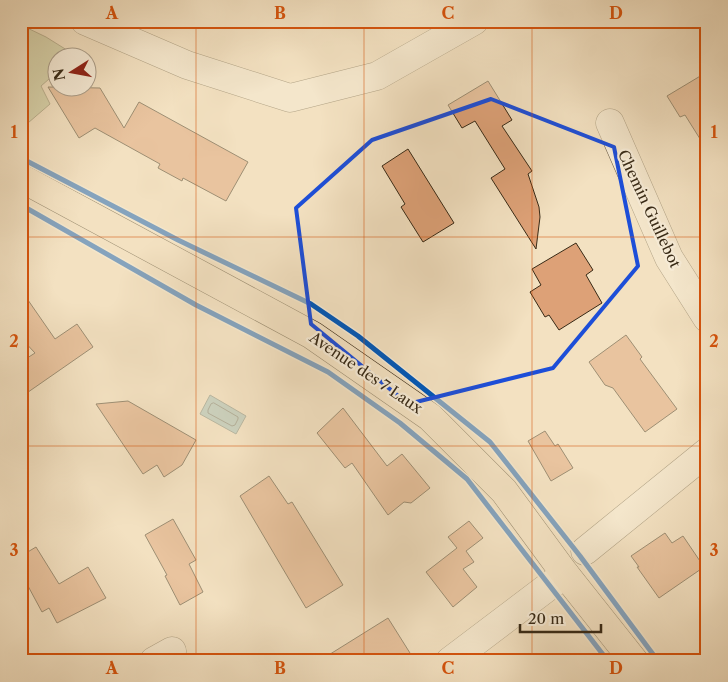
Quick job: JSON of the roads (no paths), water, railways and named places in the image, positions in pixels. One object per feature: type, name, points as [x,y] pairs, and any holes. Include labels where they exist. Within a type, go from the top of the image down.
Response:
[{"type":"main road","name":"Avenue des 7 Laux","points":[[21,178],[312,335],[430,417],[504,491],[634,661]]},
{"type":"street","points":[[85,21],[187,65],[290,98],[377,76],[474,21]]},
{"type":"street","name":"Chemin Guillebot","points":[[610,123],[670,258],[707,318]]},
{"type":"street","points":[[585,551],[707,452]]},
{"type":"street","points":[[450,661],[566,574]]},
{"type":"water","points":[[210,395],[246,416],[236,434],[200,414]]}]
